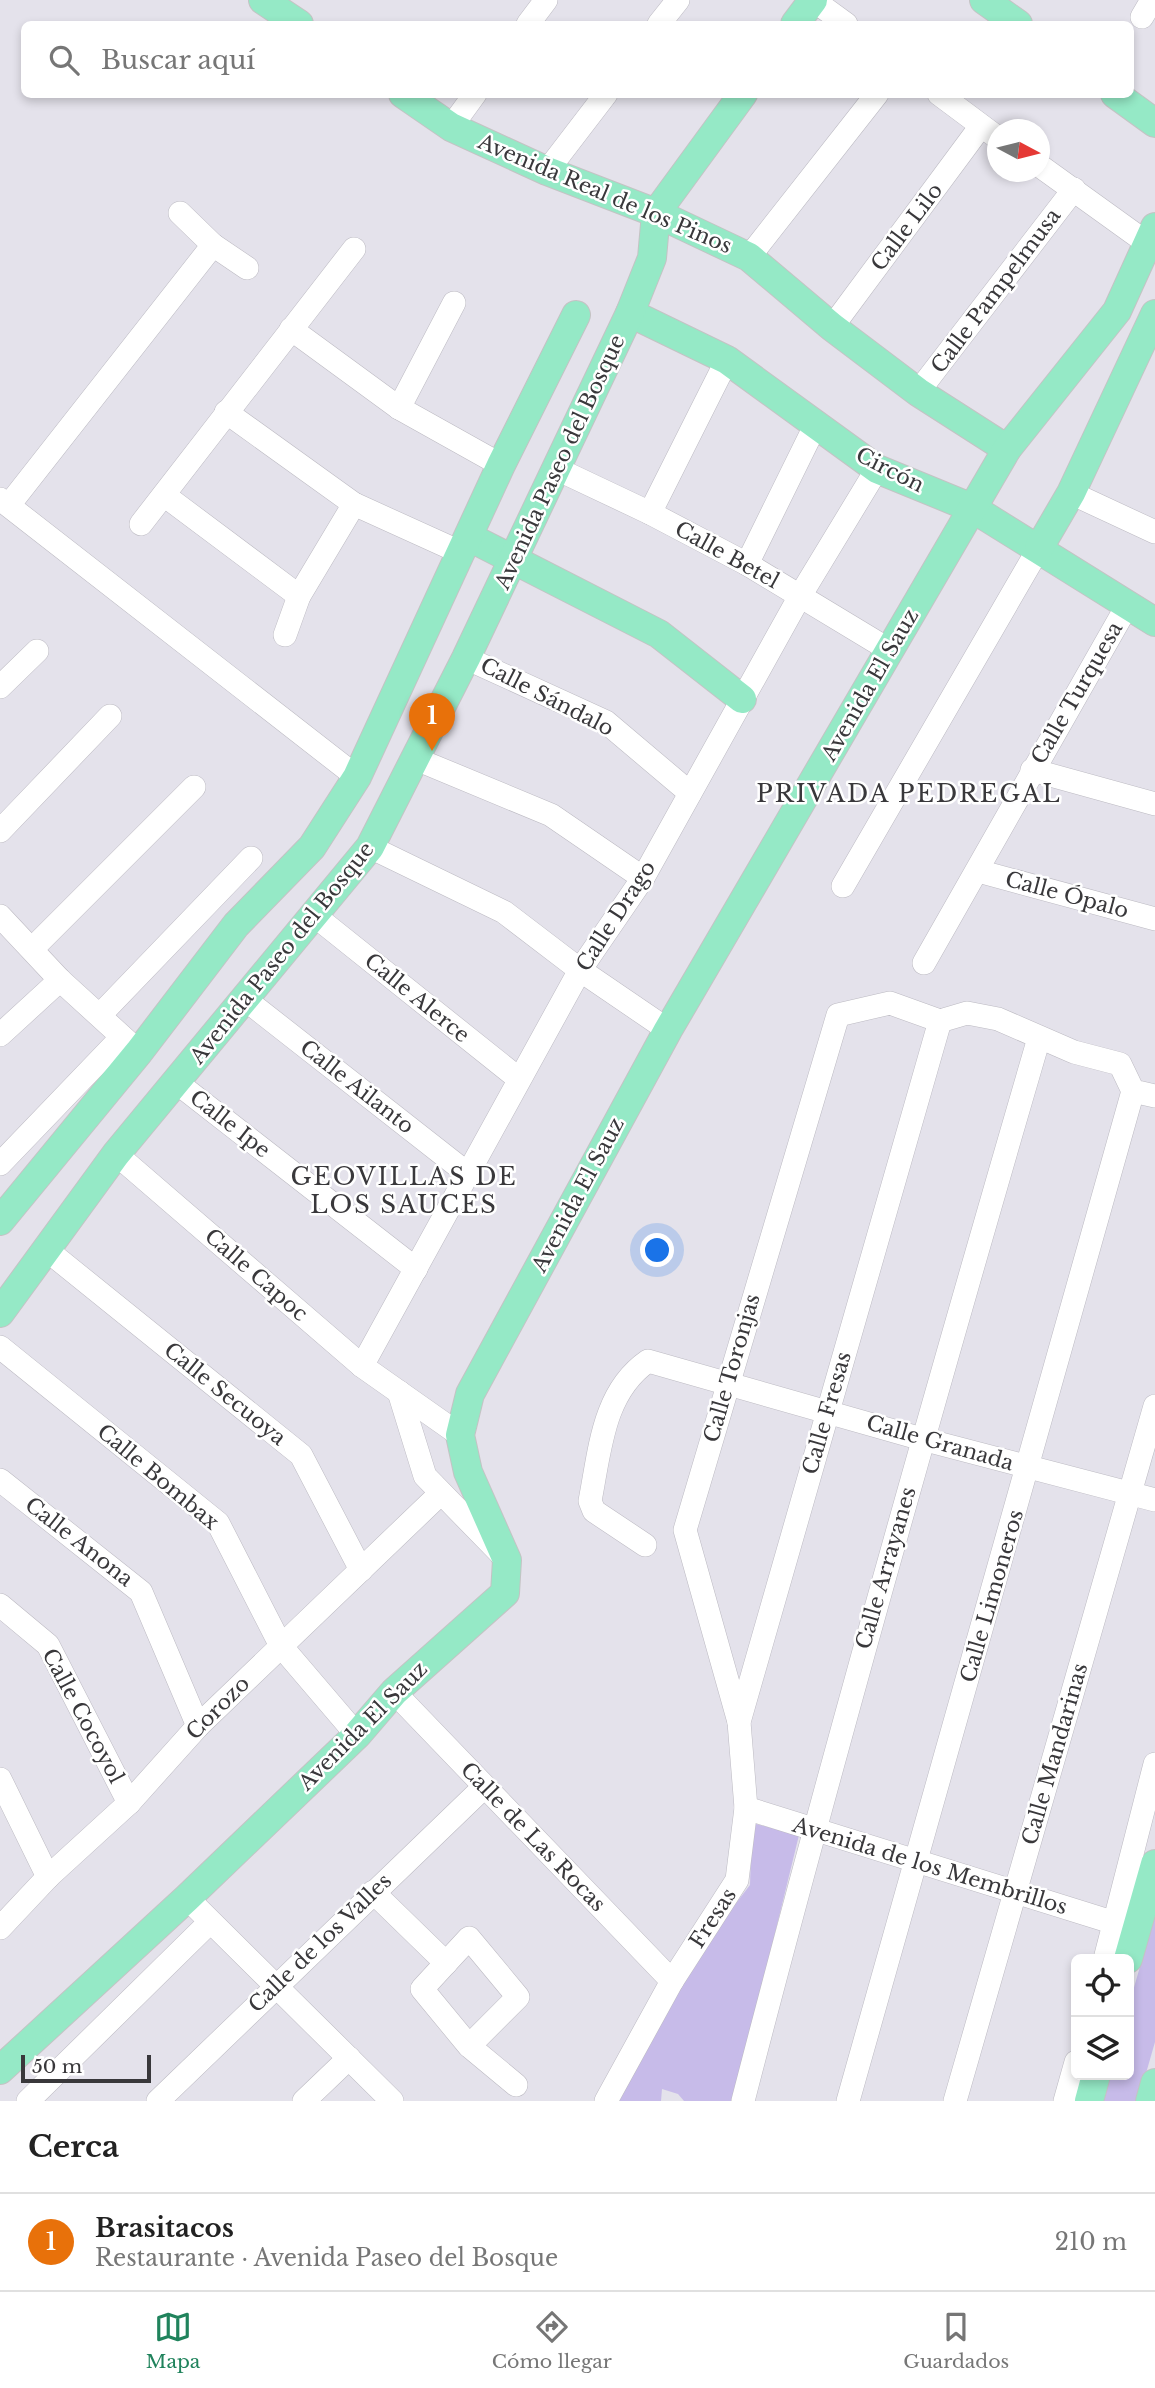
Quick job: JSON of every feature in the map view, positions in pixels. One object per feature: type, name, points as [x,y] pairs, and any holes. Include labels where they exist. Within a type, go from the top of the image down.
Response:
[{"type":"main road","points":[[797,21],[813,0]]},
{"type":"main road","points":[[984,0],[1014,21]]},
{"type":"main road","points":[[271,2],[295,21]]},
{"type":"main road","name":"Avenida Real de los Pinos","points":[[409,98],[451,127],[547,172],[656,213],[749,257],[832,327],[918,392],[1007,449]]},
{"type":"main road","points":[[656,213],[740,98]]},
{"type":"main road","points":[[1121,98],[1155,123]]},
{"type":"main road","name":"Avenida Paseo del Bosque","points":[[0,1313],[48,1251],[116,1154],[370,847],[466,657],[630,313],[652,258],[656,213]]},
{"type":"main road","name":"Avenida El Sauz","points":[[0,2070],[187,1898],[357,1735],[394,1692],[505,1593],[507,1560],[468,1472],[460,1435],[470,1394],[668,1030],[972,508],[1007,449],[1117,311],[1151,235]]},
{"type":"main road","name":"Circón","points":[[630,313],[727,360],[877,469],[972,508],[1155,622]]},
{"type":"main road","points":[[1039,548],[1071,493],[1155,314]]},
{"type":"main road","name":"Avenida Paseo del Bosque","points":[[2,1214],[131,1044],[236,925],[312,847],[357,777],[501,465],[576,315]]},
{"type":"main road","points":[[466,545],[513,559],[659,634],[742,699]]},
{"type":"main road","points":[[1129,1954],[1155,1864]]},
{"type":"main road","points":[[1089,2101],[1095,2080]]},
{"type":"main road","points":[[1150,2101],[1155,2083]]},
{"type":"street","points":[[530,21],[546,0]]},
{"type":"street","points":[[661,21],[678,0]]},
{"type":"street","points":[[813,0],[842,21]]},
{"type":"street","points":[[451,127],[472,98]]},
{"type":"street","points":[[547,172],[603,98]]},
{"type":"street","points":[[749,257],[874,98]]},
{"type":"street","points":[[944,98],[987,130]]},
{"type":"street","name":"Calle Lilo","points":[[832,327],[987,134]]},
{"type":"street","points":[[1050,173],[1151,235]]},
{"type":"street","name":"Calle Pampelmusa","points":[[918,392],[1074,189]]},
{"type":"street","points":[[180,214],[212,245],[247,268]]},
{"type":"street","points":[[212,245],[4,502],[357,777]]},
{"type":"street","points":[[141,524],[354,250]]},
{"type":"street","points":[[399,408],[454,303]]},
{"type":"street","points":[[291,330],[399,408],[501,465]]},
{"type":"street","points":[[650,513],[727,360]]},
{"type":"street","points":[[226,412],[354,504],[466,545]]},
{"type":"street","points":[[747,564],[815,426]]},
{"type":"street","name":"Calle Betel","points":[[557,469],[650,513],[747,564],[891,651]]},
{"type":"street","name":"Calle Drago","points":[[362,1366],[580,970],[643,878],[800,596],[877,469]]},
{"type":"street","points":[[1071,493],[1155,532]]},
{"type":"street","points":[[164,495],[299,596]]},
{"type":"street","points":[[285,635],[299,596],[354,504]]},
{"type":"street","points":[[843,886],[1039,548]]},
{"type":"street","name":"Calle Turquesa","points":[[924,963],[1127,606]]},
{"type":"street","points":[[0,687],[37,651]]},
{"type":"street","name":"Calle Sándalo","points":[[466,657],[606,722],[690,793]]},
{"type":"street","points":[[0,831],[110,716]]},
{"type":"street","points":[[416,759],[551,816],[643,878]]},
{"type":"street","points":[[1032,770],[1155,804]]},
{"type":"street","points":[[33,948],[194,787]]},
{"type":"street","points":[[370,847],[504,912],[580,970],[668,1030]]},
{"type":"street","points":[[100,1015],[251,858]]},
{"type":"street","name":"Calle Ópalo","points":[[978,871],[1155,919]]},
{"type":"street","points":[[0,916],[33,948],[60,980],[131,1044],[0,1164]]},
{"type":"street","name":"Calle Alerce","points":[[315,916],[519,1079]]},
{"type":"street","points":[[0,1035],[60,980]]},
{"type":"street","name":"Calle Ailanto","points":[[246,1000],[468,1174]]},
{"type":"street","name":"Calle Toronjas","points":[[739,1722],[685,1530],[726,1383],[838,1015],[890,1003],[940,1021]]},
{"type":"street","points":[[940,1021],[967,1013],[998,1019],[1039,1038],[1120,1064],[1144,1093]]},
{"type":"street","name":"Calle Fresas","points":[[746,1808],[739,1722],[940,1021]]},
{"type":"street","name":"Calle Arrayanes","points":[[743,2101],[813,1831],[922,1439],[1039,1038]]},
{"type":"street","name":"Calle Ipe","points":[[176,1082],[416,1269]]},
{"type":"street","name":"Calle Limoneros","points":[[848,2101],[1028,1468],[1144,1093]]},
{"type":"street","name":"Calle Capoc","points":[[116,1154],[362,1366],[460,1435]]},
{"type":"street","name":"Calle Secuoya","points":[[48,1251],[302,1455],[361,1570]]},
{"type":"street","name":"Calle Bombax","points":[[0,1347],[218,1523],[281,1646],[357,1735]]},
{"type":"street","name":"Calle Granada","points":[[645,1545],[594,1511],[590,1501],[609,1409],[631,1373],[648,1361],[828,1410],[922,1439],[1130,1496],[1155,1500]]},
{"type":"street","points":[[399,1392],[425,1476],[507,1560]]},
{"type":"street","name":"Calle Mandarinas","points":[[955,2101],[1155,1406]]},
{"type":"street","name":"Calle Anona","points":[[0,1480],[141,1592],[198,1726]]},
{"type":"street","name":"Corozo","points":[[0,1928],[48,1877],[129,1804],[198,1726],[441,1493]]},
{"type":"street","name":"Calle Cocoyol","points":[[0,1605],[48,1645],[129,1804]]},
{"type":"street","name":"Calle de Las Rocas","points":[[394,1692],[672,1981]]},
{"type":"street","points":[[1106,1954],[1155,1763]]},
{"type":"street","points":[[0,1779],[48,1877]]},
{"type":"street","name":"Calle de los Valles","points":[[158,2101],[484,1787]]},
{"type":"street","name":"Avenida de los Membrillos","points":[[746,1808],[1115,1923]]},
{"type":"street","name":"Fresas","points":[[606,2101],[672,1981],[737,1880],[746,1808]]},
{"type":"street","points":[[373,1892],[446,1963]]},
{"type":"street","points":[[187,1898],[278,1985],[392,2101]]},
{"type":"street","points":[[28,2101],[210,1922]]},
{"type":"street","points":[[469,2046],[517,1997],[469,1938],[422,1989],[469,2046],[516,2085]]},
{"type":"street","points":[[304,2101],[349,2057]]},
{"type":"street","points":[[1065,2101],[1071,2080]]},
{"type":"shaded area","points":[[752,1823],[799,1835],[734,2101],[684,2101],[678,2094],[662,2089],[661,2101],[611,2101],[674,1984],[750,1885]]},
{"type":"shaded area","points":[[1155,1914],[1155,2042],[1138,2101],[1101,2101],[1107,2080],[1134,2080],[1134,1988]]},
{"type":"place","name":"Brasitacos","points":[[432,751]]},
{"type":"district","name":"PRIVADA PEDREGAL","points":[[909,793]]},
{"type":"district","name":"GEOVILLAS DE LOS SAUCES","points":[[404,1190]]}]
